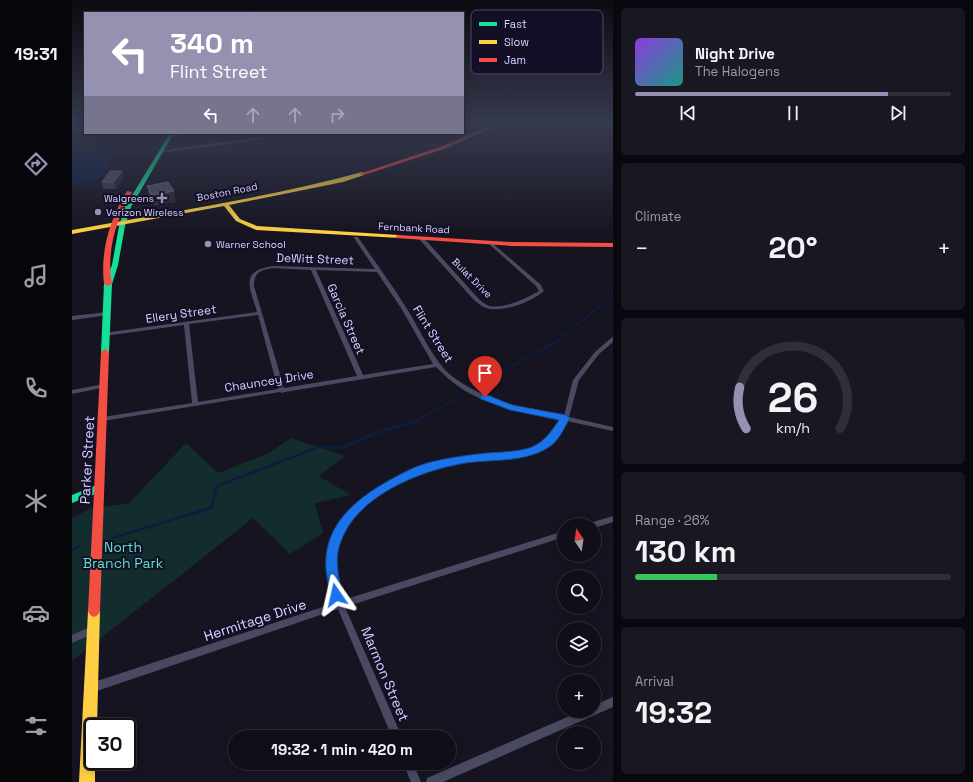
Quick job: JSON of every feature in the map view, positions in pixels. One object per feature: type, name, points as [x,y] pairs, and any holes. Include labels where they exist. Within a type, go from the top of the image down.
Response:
[{"type":"main road","name":"Parker Street","points":[[87,782],[107,314],[108,284],[106,279],[106,271],[126,203],[143,174],[149,169],[155,160]]},
{"type":"main road","name":"Boston Road","points":[[72,233],[151,214],[340,177],[391,160]]},
{"type":"main road","name":"Boston Road","points":[[72,229],[162,216],[225,204],[353,177],[404,160]]},
{"type":"main road","points":[[88,226],[110,218],[126,203],[135,214],[151,214]]},
{"type":"main road","name":"Fernbank Road","points":[[225,204],[230,213],[238,221],[256,228],[491,243],[536,245],[613,245]]},
{"type":"main road","points":[[72,233],[103,231],[110,234],[116,240],[132,226],[162,216]]},
{"type":"main road","points":[[72,499],[99,488]]},
{"type":"street","name":"Flint Street","points":[[356,238],[380,271],[437,365],[462,386],[510,407],[613,429]]},
{"type":"street","name":"Bulat Drive","points":[[421,238],[481,304],[488,307],[503,307],[542,291],[538,285],[491,243]]},
{"type":"street","name":"DeWitt Street","points":[[282,391],[251,280],[256,272],[273,268],[380,271]]},
{"type":"street","name":"Garcia Street","points":[[313,269],[361,378]]},
{"type":"street","name":"Ellery Street","points":[[106,334],[260,313]]},
{"type":"street","points":[[72,318],[107,314]]},
{"type":"street","points":[[186,324],[195,404]]},
{"type":"street","points":[[566,418],[576,380],[597,353],[613,339]]},
{"type":"street","name":"Chauncey Drive","points":[[103,419],[437,365]]},
{"type":"street","points":[[72,392],[104,386]]},
{"type":"street","name":"Marmon Street","points":[[394,730],[336,595],[332,569],[333,545],[341,527],[354,510],[378,492],[409,474],[428,467],[466,459],[520,454],[532,451],[545,445],[553,438],[566,418]]},
{"type":"street","points":[[601,523],[613,519]]},
{"type":"street","name":"Hermitage Drive","points":[[91,688],[340,605],[557,536]]},
{"type":"street","points":[[72,639],[93,629]]},
{"type":"street","points":[[601,707],[613,702]]},
{"type":"street","points":[[431,782],[575,718]]},
{"type":"street","points":[[411,770],[416,782]]},
{"type":"green space","name":"North Branch Park","points":[[291,438],[345,456],[319,476],[351,495],[315,503],[323,533],[290,554],[253,518],[72,661],[72,518],[89,509],[129,503],[186,443],[218,473],[269,453]]},
{"type":"water","points":[[72,160],[109,160],[108,170],[104,175],[93,181],[72,185]]},
{"type":"building","points":[[110,171],[122,171],[114,182],[102,182]]},
{"type":"building","points":[[168,182],[174,191],[152,195],[147,186]]},
{"type":"waterway","points":[[474,386],[555,343],[611,297]]},
{"type":"waterway","points":[[414,422],[464,394]]},
{"type":"waterway","points":[[112,538],[211,508],[217,486],[319,447],[341,448],[384,430],[418,421]]},
{"type":"waterway","points":[[72,551],[79,546]]},
{"type":"traffic: fast","points":[[105,352],[108,284],[115,265],[122,226],[128,207],[156,160]]},
{"type":"traffic: fast","points":[[72,499],[99,488]]},
{"type":"traffic: slow","points":[[72,232],[225,204],[343,180],[362,174]]},
{"type":"traffic: slow","points":[[225,204],[238,220],[256,228],[398,237]]},
{"type":"traffic: slow","points":[[87,782],[94,611]]},
{"type":"traffic: jam","points":[[362,174],[404,160]]},
{"type":"traffic: jam","points":[[108,284],[106,260],[110,236],[118,213],[129,192]]},
{"type":"traffic: jam","points":[[398,237],[512,244],[613,245]]},
{"type":"traffic: jam","points":[[94,611],[105,352]]},
{"type":"place","name":"Walgreens","points":[[162,198]]},
{"type":"place","name":"Verizon Wireless","points":[[98,212]]},
{"type":"place","name":"Warner School","points":[[208,244]]},
{"type":"route","points":[[336,595],[332,569],[333,545],[341,527],[354,510],[372,496],[409,474],[428,467],[466,459],[520,454],[532,451],[545,445],[553,438],[566,418],[510,407],[485,397]]}]
